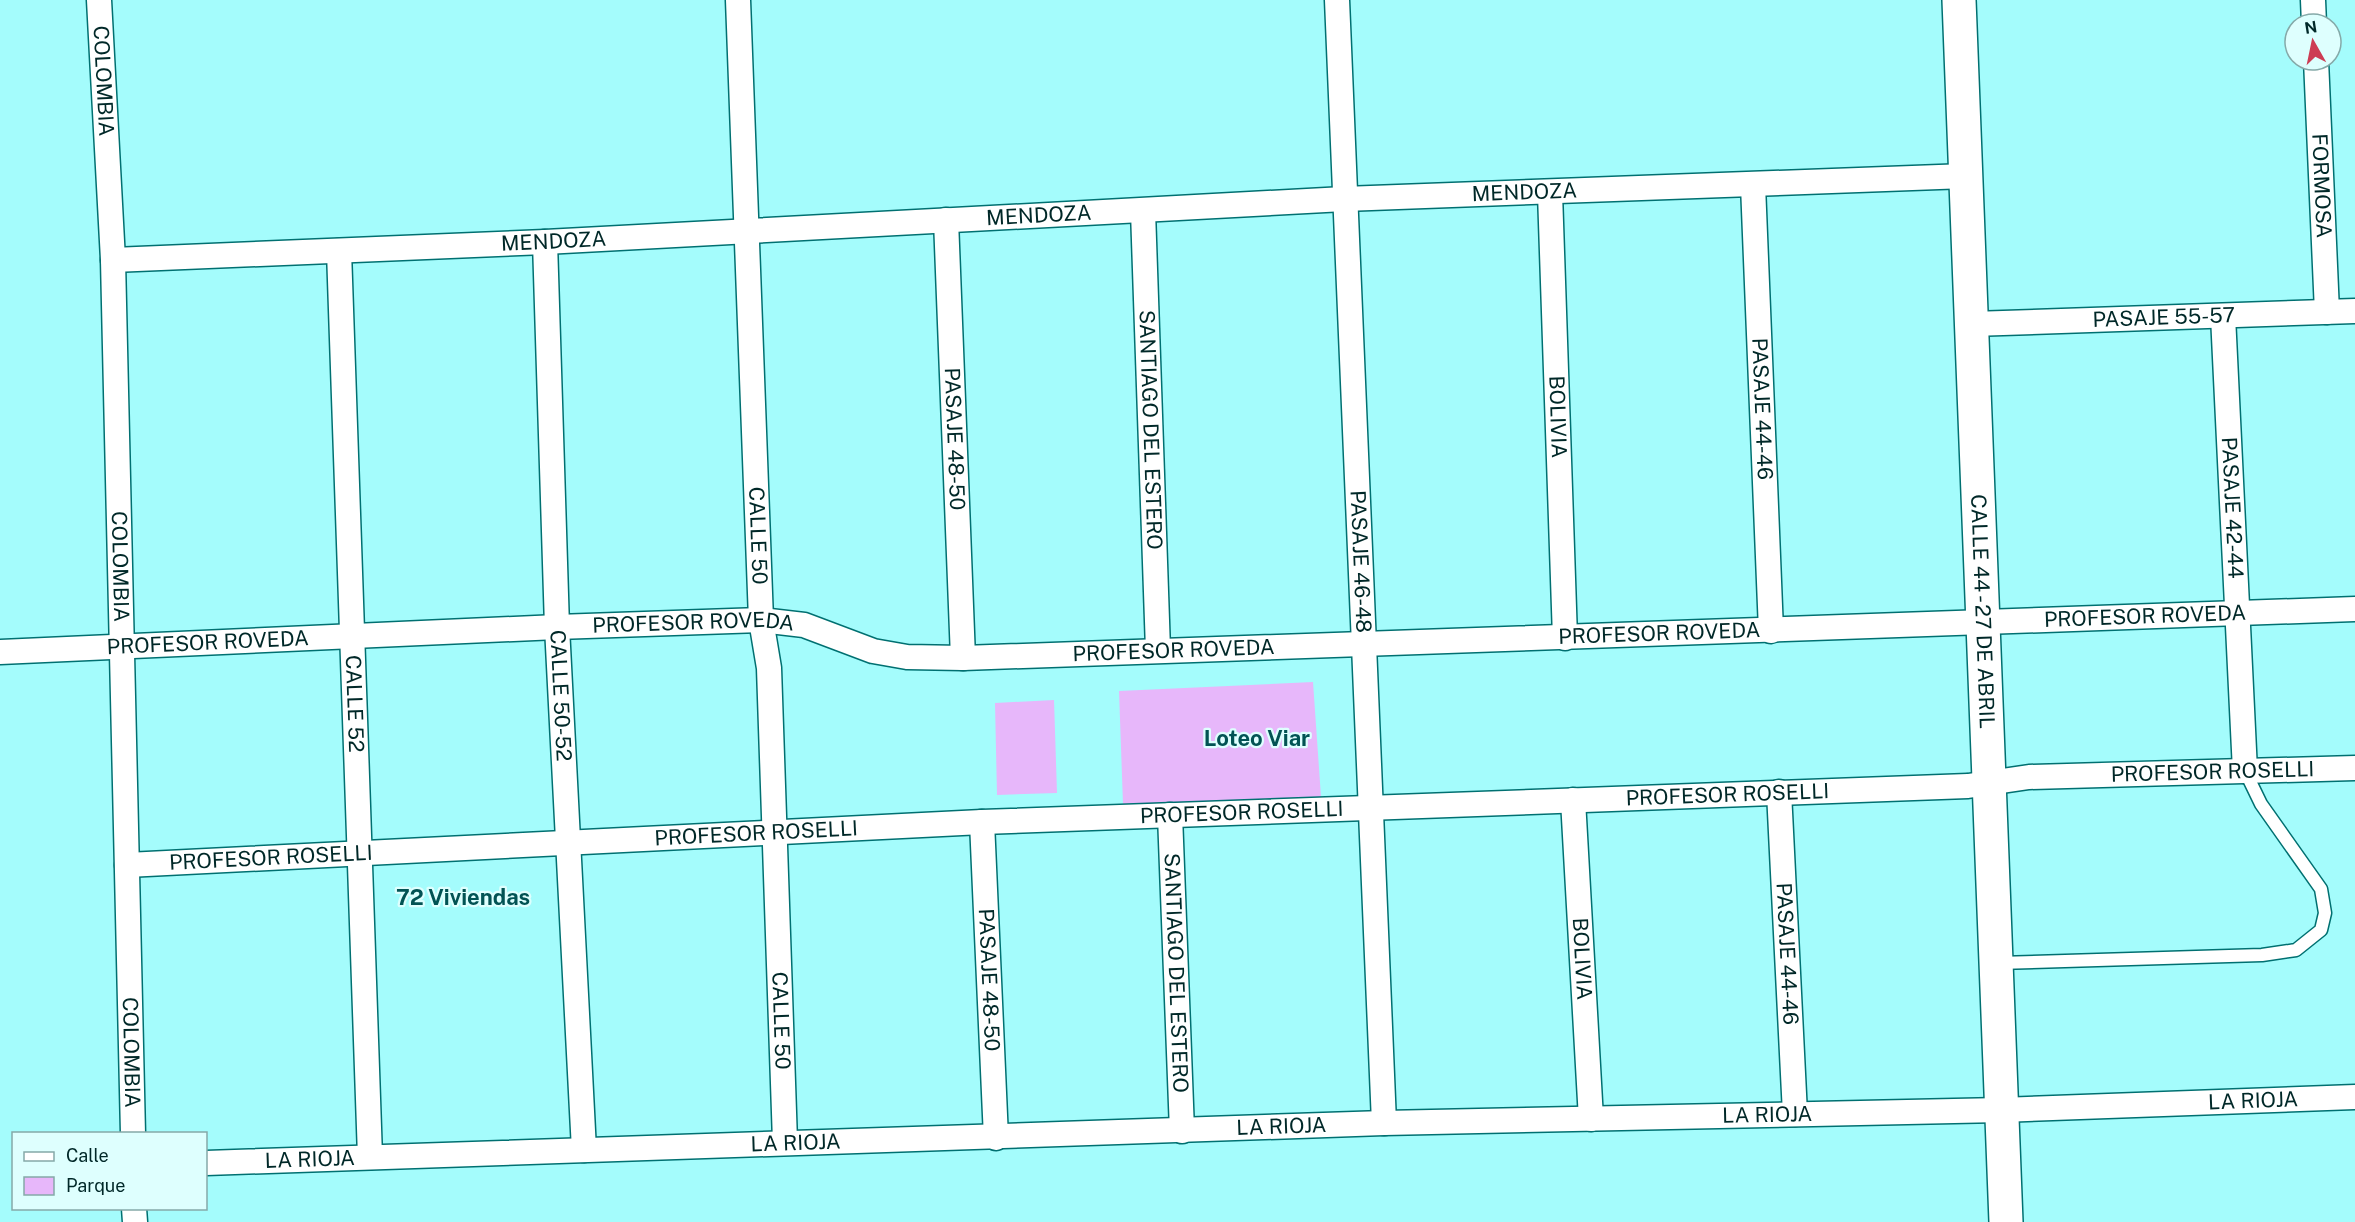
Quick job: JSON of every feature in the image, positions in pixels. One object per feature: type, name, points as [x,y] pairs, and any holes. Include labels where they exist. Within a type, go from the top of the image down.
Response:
[{"type":"street","name":"COLOMBIA","points":[[99,0],[113,260],[133,1132]]},
{"type":"street","name":"CALLE 50","points":[[738,0],[749,229],[761,620],[769,668],[776,833],[784,1142]]},
{"type":"street","name":"PASAJE 46-48","points":[[1337,0],[1384,1123]]},
{"type":"street","name":"CALLE 44 - 27 DE ABRIL","points":[[1959,0],[1985,623],[2006,1222]]},
{"type":"street","name":"FORMOSA","points":[[2317,72],[2327,312]]},
{"type":"street","name":"MENDOZA","points":[[113,260],[545,242],[749,229],[1143,211],[1344,199],[1966,176]]},
{"type":"street","name":"PASAJE 44-46","points":[[1753,185],[1771,631]]},
{"type":"street","name":"BOLIVIA","points":[[1550,193],[1564,638]]},
{"type":"street","name":"SANTIAGO DEL ESTERO","points":[[1143,211],[1158,650]]},
{"type":"street","name":"PASAJE 48-50","points":[[946,220],[963,657]]},
{"type":"street","name":"CALLE 50-52","points":[[545,242],[557,627],[584,1150]]},
{"type":"street","name":"CALLE 52","points":[[339,251],[370,1157]]},
{"type":"street","name":"PASAJE 55-57","points":[[1972,324],[2355,311]]},
{"type":"street","name":"PASAJE 42-44","points":[[2223,316],[2244,771]]},
{"type":"street","name":"PROFESOR ROVEDA","points":[[0,652],[761,620],[804,625],[873,651],[907,657],[963,657],[1771,631],[2355,609]]},
{"type":"street","name":"PROFESOR ROSELLI","points":[[127,865],[570,845],[982,822],[1968,786],[2029,777],[2355,768]]},
{"type":"street","name":"PASAJE 44-46","points":[[1779,792],[1795,1114]]},
{"type":"street","name":"BOLIVIA","points":[[1573,800],[1591,1119]]},
{"type":"street","name":"SANTIAGO DEL ESTERO","points":[[1170,815],[1182,1131]]},
{"type":"street","name":"PASAJE 48-50","points":[[982,822],[996,1138]]},
{"type":"street","name":"LA RIOJA","points":[[207,1162],[784,1142],[996,1138],[1384,1123],[2001,1110],[2355,1098]]},
{"type":"lane","points":[[1996,963],[2262,955],[2296,950],[2321,930],[2325,913],[2321,890],[2261,804],[2244,771]]},
{"type":"green space","points":[[1313,682],[1321,797],[1123,804],[1119,691]]},
{"type":"green space","points":[[1054,700],[1057,793],[997,795],[995,703]]},
{"type":"district","name":"Loteo Viar","points":[[1257,738]]},
{"type":"district","name":"72 Viviendas","points":[[463,897]]}]
